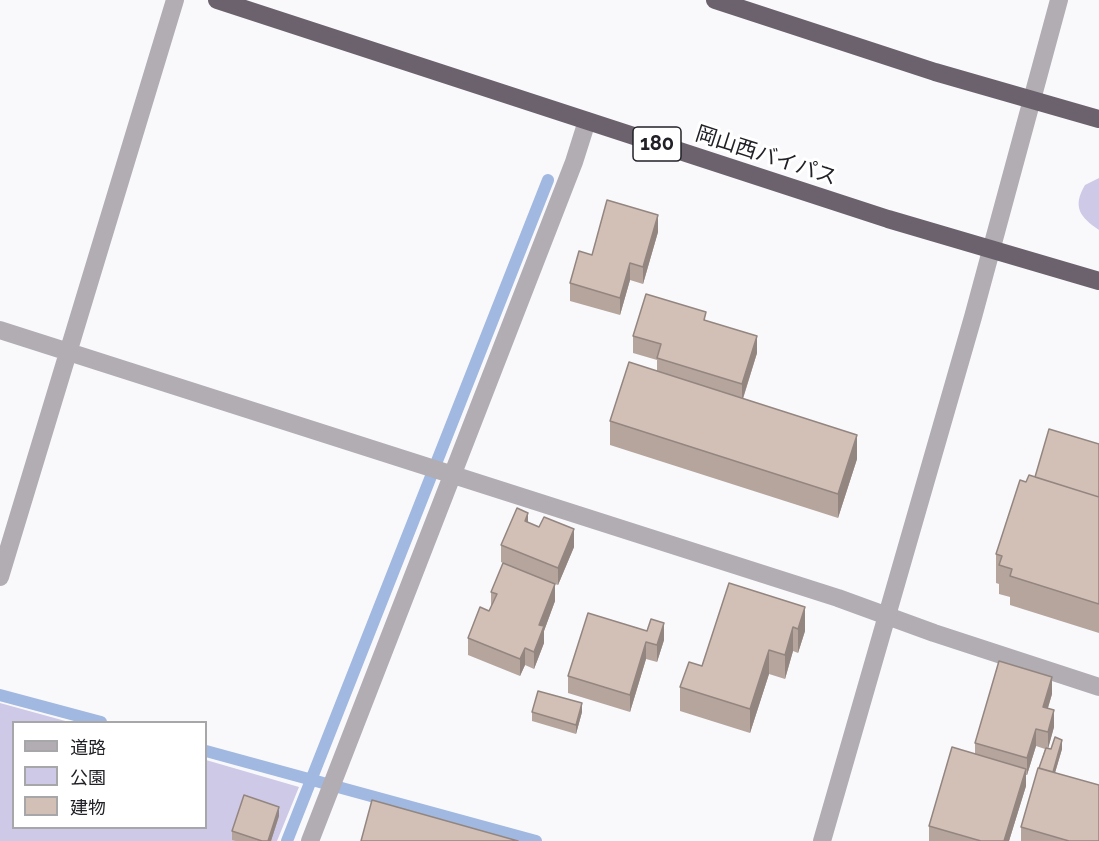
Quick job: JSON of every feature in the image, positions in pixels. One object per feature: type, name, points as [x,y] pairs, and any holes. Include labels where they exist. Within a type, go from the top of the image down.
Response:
[{"type":"highway","name":"岡山西バイパス","points":[[217,0],[888,219],[1099,281]]},
{"type":"highway","points":[[715,0],[935,72],[1099,119]]},
{"type":"street","points":[[0,577],[175,0]]},
{"type":"street","points":[[822,841],[992,250],[1059,0]]},
{"type":"street","points":[[310,841],[441,470],[574,162],[587,122]]},
{"type":"street","points":[[0,330],[441,470],[1099,687]]},
{"type":"green space","points":[[1099,178],[1099,230],[1083,216],[1079,199],[1085,185]]},
{"type":"green space","points":[[0,703],[65,721],[12,721],[12,829],[207,829],[207,760],[299,787],[277,841],[0,841]]},
{"type":"building","points":[[607,200],[658,215],[643,267],[630,263],[620,298],[570,283],[579,251],[592,255]]},
{"type":"building","points":[[646,294],[706,312],[704,320],[757,336],[742,384],[657,358],[661,344],[633,336]]},
{"type":"building","points":[[629,362],[857,435],[838,494],[610,421]]},
{"type":"building","points":[[1049,429],[1099,444],[1099,497],[1035,477]]},
{"type":"building","points":[[1029,475],[1099,497],[1099,604],[1010,576],[1012,569],[999,565],[1002,556],[996,554],[1020,480],[1026,482]]},
{"type":"building","points":[[517,508],[528,513],[525,521],[539,527],[544,517],[574,529],[558,568],[501,545]]},
{"type":"building","points":[[503,563],[555,584],[539,625],[544,626],[534,652],[525,648],[520,659],[468,638],[480,607],[489,611],[497,594],[491,592]]},
{"type":"building","points":[[729,583],[805,607],[798,629],[793,627],[785,655],[769,650],[750,709],[680,687],[689,662],[702,666]]},
{"type":"building","points":[[588,613],[647,631],[651,619],[664,623],[657,645],[646,642],[630,695],[568,676]]},
{"type":"building","points":[[999,661],[1052,677],[1043,707],[1054,710],[1048,732],[1036,729],[1027,758],[975,743]]},
{"type":"building","points":[[538,691],[582,703],[576,725],[532,712]]},
{"type":"building","points":[[1055,737],[1062,740],[1053,772],[1039,768],[1046,748],[1051,749]]},
{"type":"building","points":[[952,747],[1026,769],[1004,841],[981,841],[929,826]]},
{"type":"building","points":[[1038,768],[1099,785],[1099,841],[1069,841],[1021,827]]},
{"type":"building","points":[[244,795],[279,807],[268,841],[232,831]]},
{"type":"building","points":[[372,800],[518,841],[361,841]]},
{"type":"waterway","points":[[287,841],[548,180]]},
{"type":"waterway","points":[[0,695],[97,721]]},
{"type":"waterway","points":[[207,751],[536,841]]}]
